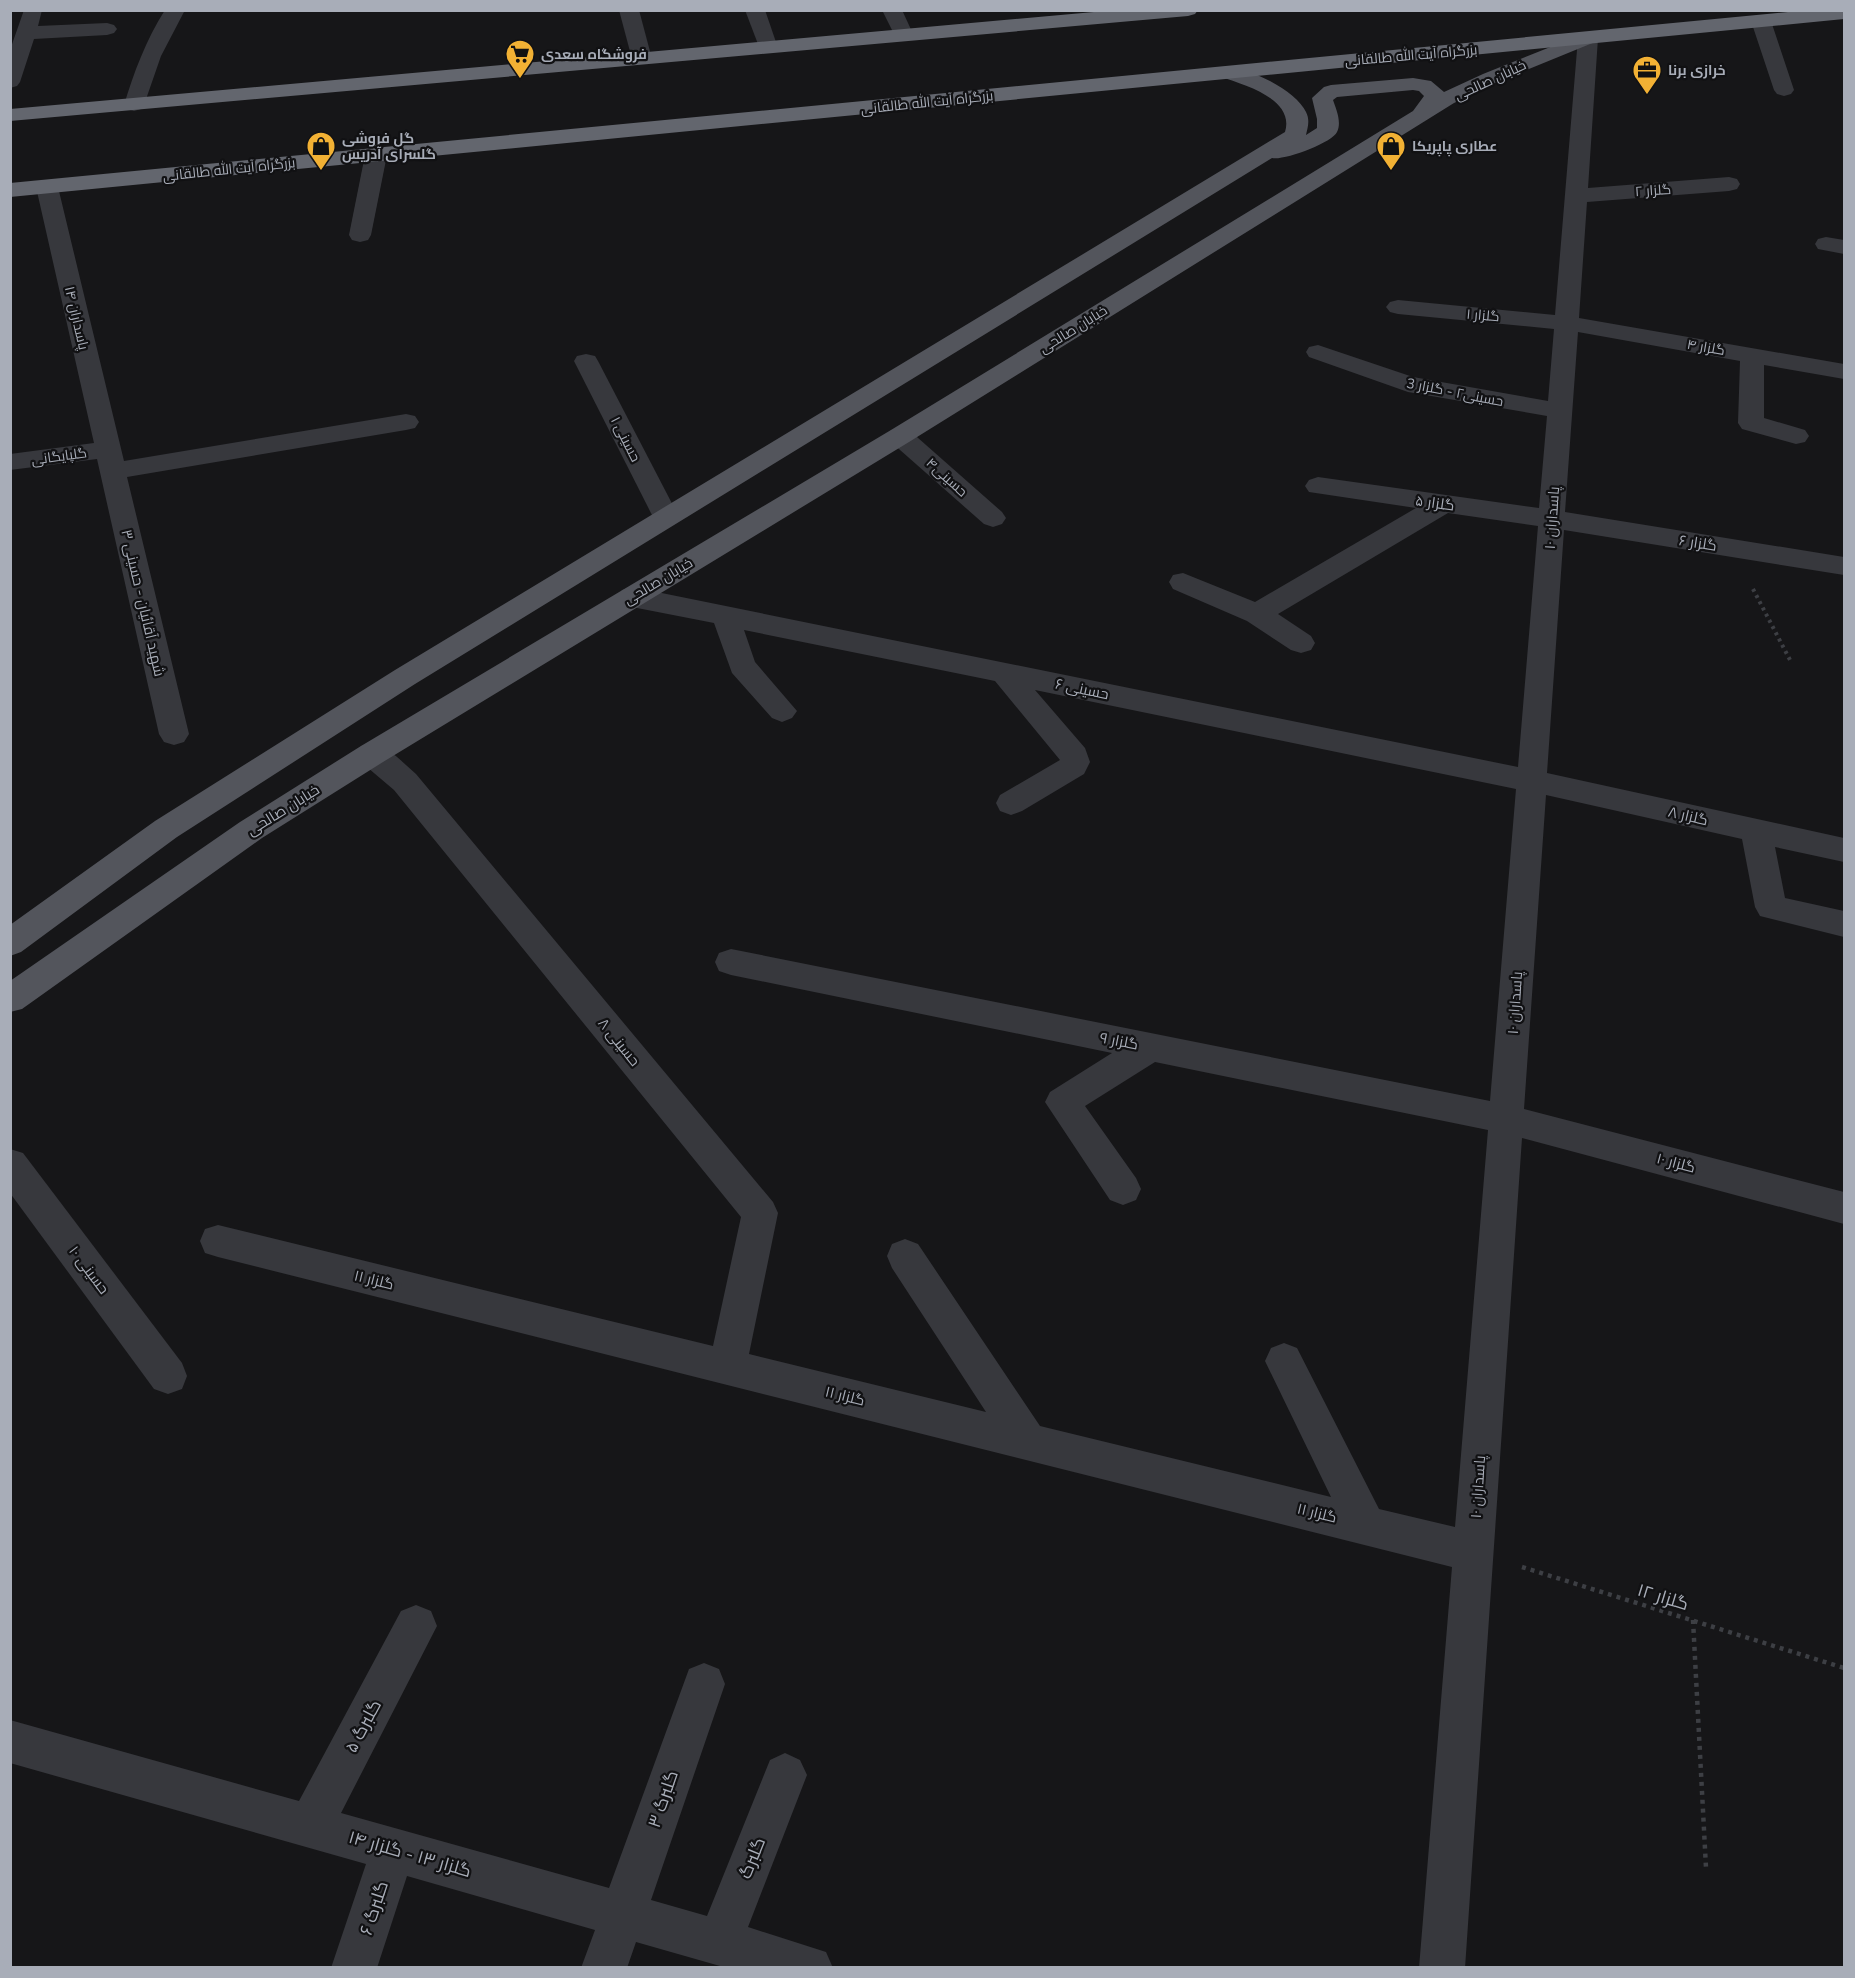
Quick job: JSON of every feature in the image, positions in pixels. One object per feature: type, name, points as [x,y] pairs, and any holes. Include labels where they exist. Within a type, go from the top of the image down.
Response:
[{"type":"highway","points":[[10,116],[904,36],[1118,14],[1188,10]]},
{"type":"highway","name":"بزرگراه آیت الله طالقانی","points":[[10,190],[1845,13]]},
{"type":"main road","name":"خیابان صالحی","points":[[566,637],[900,436],[1420,116],[1490,78],[1588,38]]},
{"type":"main road","points":[[10,943],[166,829],[528,600],[1295,135],[1298,122],[1294,111],[1279,95],[1255,81],[1228,73]]},
{"type":"main road","points":[[1247,164],[1312,140],[1327,131],[1328,119],[1322,98],[1331,91],[1413,84],[1424,86],[1433,90],[1435,96],[1420,116]]},
{"type":"main road","name":"خيابان صالحی","points":[[10,999],[251,830],[566,637]]},
{"type":"street","points":[[134,105],[143,74],[159,34],[175,10]]},
{"type":"street","points":[[629,10],[642,59]]},
{"type":"street","points":[[755,10],[768,48]]},
{"type":"street","points":[[892,10],[904,36]]},
{"type":"street","points":[[10,18],[107,29]]},
{"type":"street","points":[[10,82],[30,21]]},
{"type":"street","points":[[1761,21],[1784,90]]},
{"type":"street","name":"پاسداران ١٠","points":[[1442,1968],[1588,38]]},
{"type":"street","points":[[360,235],[376,155]]},
{"type":"street","name":"گلزار ۲","points":[[1576,196],[1729,184]]},
{"type":"street","name":"پاسداران ۱۴","points":[[47,187],[110,460]]},
{"type":"street","name":"گلزار ۱","points":[[1398,307],[1567,323]]},
{"type":"street","name":"گلزار ۴","points":[[1567,323],[1845,372]]},
{"type":"street","name":"حسینی۲ - گلزار 3","points":[[1318,352],[1408,384],[1560,411]]},
{"type":"street","points":[[1752,355],[1751,423],[1796,436]]},
{"type":"street","name":"حسینی ۱","points":[[586,361],[666,517]]},
{"type":"street","name":"گلپایگانی","points":[[10,462],[110,460],[406,422]]},
{"type":"street","name":"حسینی۴","points":[[900,436],[993,518]]},
{"type":"street","name":"شهید آقائیان - حسینی ۳","points":[[110,460],[174,734]]},
{"type":"street","name":"گلزار ۵","points":[[1318,486],[1552,519]]},
{"type":"street","points":[[1257,614],[1443,504]]},
{"type":"street","name":"گلزار ۶","points":[[1552,519],[1845,566]]},
{"type":"street","points":[[1183,582],[1257,614],[1301,643]]},
{"type":"street","name":"حسینی ۶","points":[[632,597],[1532,781]]},
{"type":"street","points":[[726,618],[742,666],[782,711]]},
{"type":"street","points":[[1005,674],[1074,756],[1076,762],[1011,803]]},
{"type":"street","name":"حسینی ۸","points":[[372,754],[405,782],[760,1213],[727,1367]]},
{"type":"street","name":"گلزار ۸","points":[[1532,781],[1845,850]]},
{"type":"street","points":[[1756,831],[1771,907],[1845,924]]},
{"type":"street","name":"گلزار ٩","points":[[731,962],[1507,1119]]},
{"type":"street","points":[[1123,1189],[1062,1102],[1151,1047]]},
{"type":"street","name":"گلزار ۱۰","points":[[1507,1119],[1845,1208]]},
{"type":"street","name":"حسینی ۱۰","points":[[10,1164],[168,1376]]},
{"type":"street","name":"گلزار ١١","points":[[218,1241],[1473,1552]]},
{"type":"street","points":[[905,1256],[1027,1441]]},
{"type":"street","points":[[1284,1361],[1366,1525]]},
{"type":"street","name":"گلبرگ ۵","points":[[310,1826],[416,1626]]},
{"type":"street","name":"گلبرگ ۳","points":[[604,1968],[704,1684]]},
{"type":"street","name":"گلزار ۱۳ - گلزار ۱۴","points":[[10,1741],[810,1968]]},
{"type":"street","name":"گلبرگ","points":[[719,1942],[785,1775]]},
{"type":"street","name":"گلبرگ ۶","points":[[354,1968],[394,1849]]},
{"type":"path","points":[[1732,548],[1790,660]]},
{"type":"path","name":"گلزار ۱۲","points":[[1473,1552],[1845,1668]]},
{"type":"path","points":[[1693,1620],[1706,1868]]},
{"type":"place","name":"فروشگاه سعدی","points":[[520,80]]},
{"type":"place","name":"خرازی برنا","points":[[1647,96]]},
{"type":"place","name":"گل فروشی گلسرای آدریس","points":[[321,172]]},
{"type":"place","name":"عطاری پاپریکا","points":[[1391,172]]}]
